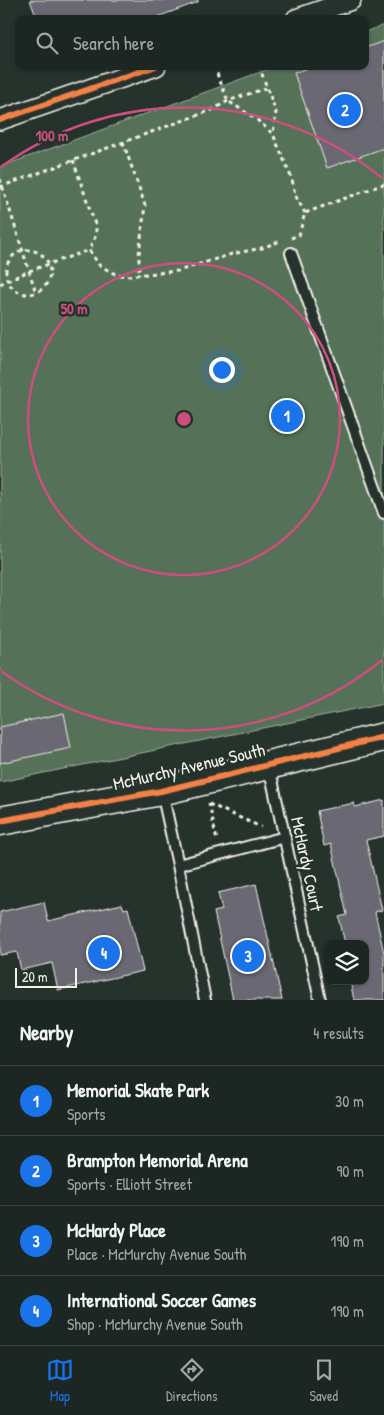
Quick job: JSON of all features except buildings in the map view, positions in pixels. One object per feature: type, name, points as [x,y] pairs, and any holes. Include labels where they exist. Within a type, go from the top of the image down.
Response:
[{"type":"street","points":[[308,15],[351,0]]},
{"type":"street","points":[[0,120],[144,70]]},
{"type":"street","name":"McMurchy Avenue South","points":[[0,821],[162,791],[384,737]]},
{"type":"lane","points":[[291,253],[384,514]]},
{"type":"lane","name":"McHardy Court","points":[[269,765],[320,1000]]},
{"type":"lane","points":[[162,791],[206,1000]]},
{"type":"lane","points":[[178,865],[284,837]]},
{"type":"path","points":[[216,70],[228,101],[256,119],[273,134],[292,179],[295,195],[305,213],[298,235],[290,238]]},
{"type":"path","points":[[260,70],[276,112],[273,134]]},
{"type":"path","points":[[1,186],[212,110],[228,101],[266,88]]},
{"type":"path","points":[[123,142],[145,205],[138,274]]},
{"type":"path","points":[[0,284],[29,271],[89,250],[96,235],[96,227],[73,160]]},
{"type":"path","points":[[0,179],[36,293]]},
{"type":"path","points":[[305,213],[384,184]]},
{"type":"path","points":[[89,250],[99,265],[115,274],[126,276],[178,271],[232,254],[262,248],[280,241]]},
{"type":"path","points":[[33,250],[49,264],[48,281],[36,293],[19,293],[7,281],[5,271],[8,262],[14,254],[33,250]]},
{"type":"path","points":[[207,794],[219,854]]},
{"type":"path","points":[[209,804],[284,837]]},
{"type":"green space","points":[[384,25],[384,703],[0,782],[0,167],[266,70],[369,70],[369,31]]},
{"type":"cycle path","points":[[0,120],[144,70]]},
{"type":"cycle path","points":[[0,821],[161,791],[384,737]]},
{"type":"place","name":"Brampton Memorial Arena","points":[[345,110]]},
{"type":"place","name":"Memorial Skate Park","points":[[287,416]]},
{"type":"place","name":"International Soccer Games","points":[[104,953]]},
{"type":"place","name":"McHardy Place","points":[[248,956]]}]
